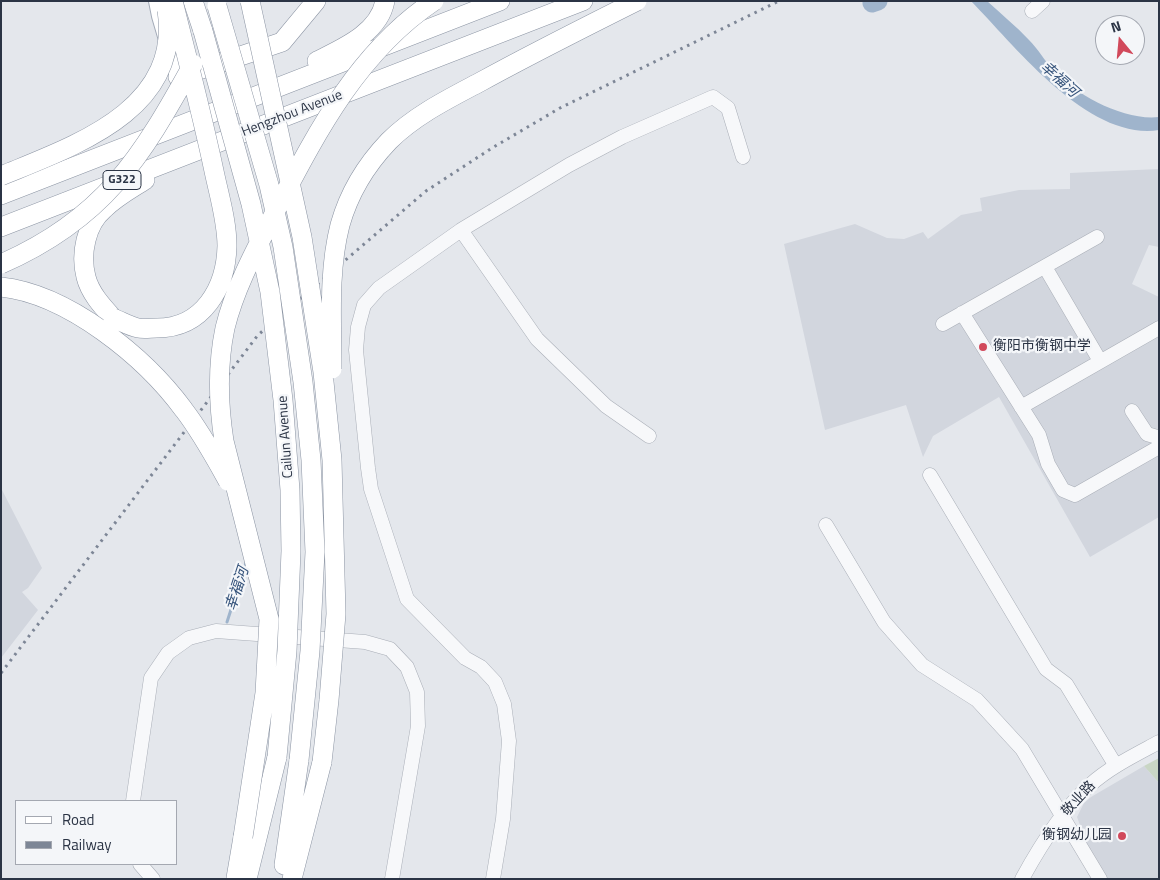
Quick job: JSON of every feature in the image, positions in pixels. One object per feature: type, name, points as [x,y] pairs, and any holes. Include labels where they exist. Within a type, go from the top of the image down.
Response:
[{"type":"highway","points":[[1,176],[84,139],[113,123],[137,105],[154,84],[166,55],[168,20],[166,1]]},
{"type":"highway","points":[[173,1],[199,102],[223,212],[227,244],[225,268],[220,288],[206,308],[186,322],[165,328],[139,328],[113,318],[97,299],[86,277],[84,252],[89,230],[102,210],[108,205],[182,157]]},
{"type":"highway","name":"Cailun Avenue","points":[[193,1],[251,204],[270,292],[283,400],[290,490],[291,551],[288,651],[277,757],[247,879]]},
{"type":"highway","points":[[250,1],[302,237],[323,372],[332,460]]},
{"type":"highway","points":[[178,77],[282,42],[316,1]]},
{"type":"highway","points":[[234,104],[359,39],[374,22],[385,1]]},
{"type":"highway","points":[[236,879],[265,693],[269,619],[224,441],[218,390],[226,327],[239,288],[254,253],[318,130],[338,99],[366,62],[392,34],[434,1]]},
{"type":"highway","points":[[234,104],[500,1]]},
{"type":"highway","name":"Hengzhou Avenue","points":[[1,227],[583,1]]},
{"type":"highway","points":[[292,879],[322,762],[330,700],[336,614],[332,460],[332,283],[335,253],[341,224],[352,192],[369,164],[391,140],[420,117],[450,98],[532,54],[637,1]]},
{"type":"highway","points":[[1,264],[32,250],[65,230],[99,202],[130,168],[164,116],[218,18],[218,3]]},
{"type":"highway","name":"Cailun Avenue","points":[[218,3],[269,185],[283,247],[303,382],[311,460],[315,552],[310,652],[290,836],[281,879]]},
{"type":"highway","name":"G322","points":[[1,195],[234,104]]},
{"type":"highway","points":[[1,288],[45,298],[71,312],[111,339],[152,373],[183,409],[209,446],[245,520]]},
{"type":"highway","points":[[236,879],[269,792]]},
{"type":"main road","points":[[157,1],[178,77]]},
{"type":"street","points":[[1032,11],[1043,1]]},
{"type":"street","points":[[493,879],[503,819],[509,741],[504,704],[495,682],[481,667],[465,658],[406,599],[371,489],[356,350],[358,328],[364,305],[379,288],[461,230],[615,141],[713,97],[728,108],[743,157]]},
{"type":"street","points":[[461,230],[537,339],[606,406],[649,436]]},
{"type":"street","points":[[943,324],[1097,238]]},
{"type":"street","points":[[1045,267],[1100,361]]},
{"type":"street","points":[[962,313],[1039,435],[1048,464],[1063,490],[1075,495],[1154,447],[1132,411]]},
{"type":"street","points":[[1021,407],[1159,328]]},
{"type":"street","points":[[930,475],[1046,669],[1066,684],[1116,766]]},
{"type":"street","points":[[826,525],[884,622],[922,665],[977,700],[1022,748],[1100,879]]},
{"type":"street","points":[[133,800],[151,678],[168,653],[189,638],[216,631],[365,642],[390,649],[407,667],[417,692],[418,726],[392,879]]},
{"type":"street","name":"敬业路","points":[[1022,879],[1036,854],[1063,816],[1089,785],[1116,766],[1159,742]]},
{"type":"street","points":[[290,836],[304,879]]},
{"type":"street","points":[[141,865],[153,879]]},
{"type":"shaded area","name":"衡阳市衡钢中学","points":[[1159,169],[1159,247],[1149,245],[1132,284],[1159,297],[1159,517],[1090,557],[999,397],[933,436],[923,457],[906,405],[825,430],[784,244],[855,224],[887,238],[904,239],[923,232],[928,239],[961,215],[982,211],[980,198],[1019,190],[1070,189],[1070,173]]},
{"type":"shaded area","points":[[1,488],[42,568],[28,588],[22,592],[38,610],[1,658]]},
{"type":"shaded area","name":"衡钢幼儿园","points":[[1144,766],[1159,783],[1159,879],[1105,879],[1091,855],[1077,817],[1084,803],[1091,797]]},
{"type":"green space","points":[[1159,758],[1159,783],[1144,766]]},
{"type":"water","points":[[971,1],[987,1],[1024,35],[1053,70],[1087,97],[1131,115],[1159,117],[1159,130],[1132,130],[1106,121],[1080,106],[1055,87],[1032,65]]},
{"type":"waterway","name":"幸福河","points":[[872,3],[878,1]]},
{"type":"waterway","name":"幸福河","points":[[227,622],[246,563]]},
{"type":"railway","points":[[1,673],[258,335],[426,191],[492,148],[560,108],[779,1]]},
{"type":"place","name":"衡阳市衡钢中学","points":[[983,347]]},
{"type":"place","name":"衡钢幼儿园","points":[[1122,836]]}]
